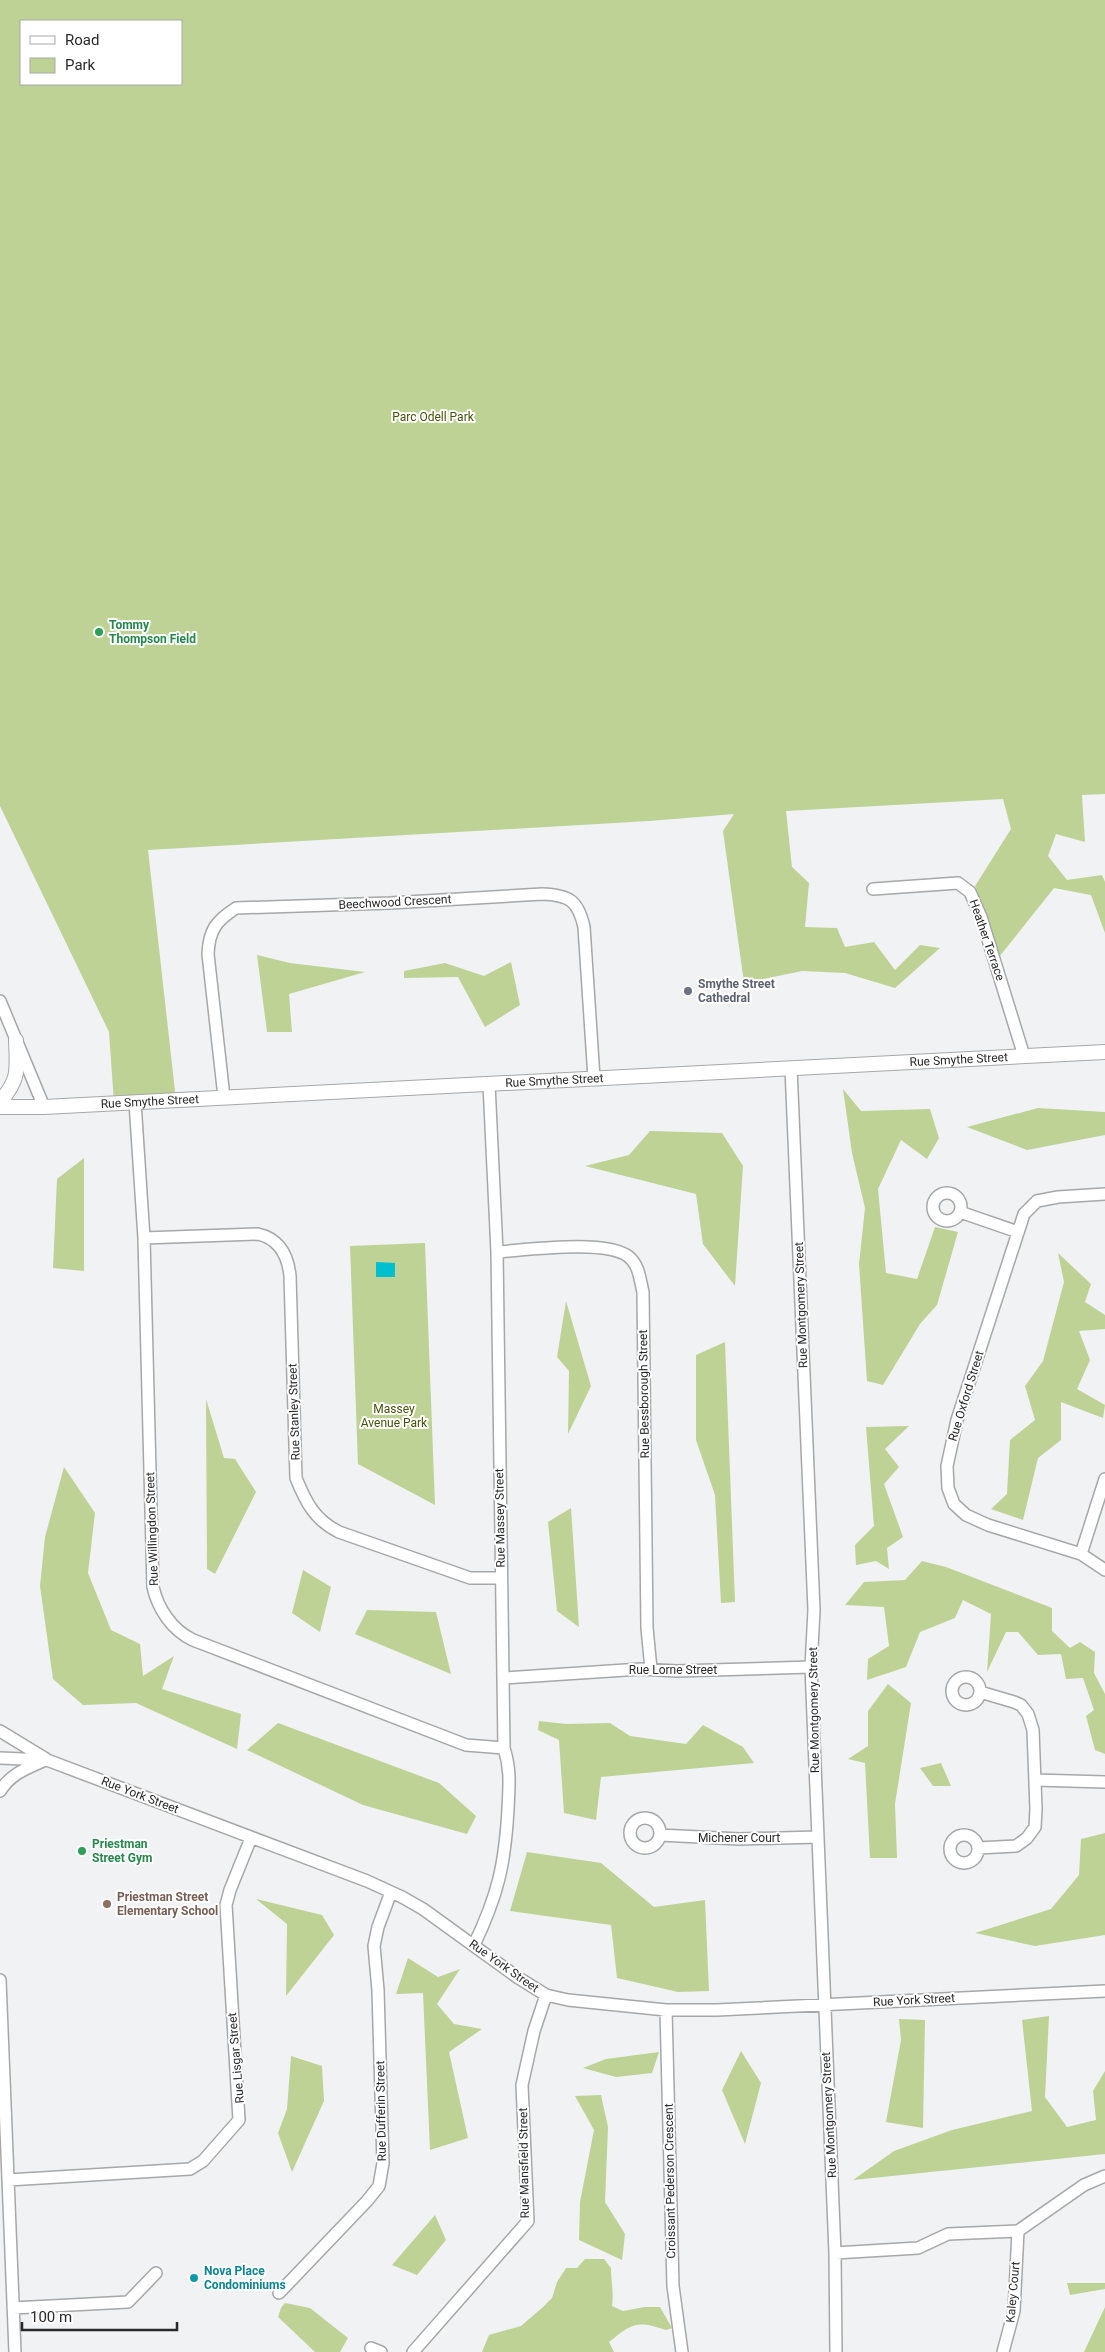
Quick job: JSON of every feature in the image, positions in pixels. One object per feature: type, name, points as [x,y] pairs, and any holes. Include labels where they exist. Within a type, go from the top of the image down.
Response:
[{"type":"main road","points":[[1,1107],[16,1078],[16,1040]]},
{"type":"main road","name":"Rue Smythe Street","points":[[1,1107],[135,1102],[1105,1052]]},
{"type":"street","name":"Heather Terrace","points":[[873,889],[958,883],[970,892],[981,917],[1024,1056]]},
{"type":"street","name":"Beechwood Crescent","points":[[224,1097],[208,942],[219,920],[236,908],[390,903],[542,894],[559,895],[571,900],[580,909],[584,927],[594,1078]]},
{"type":"street","points":[[0,1001],[44,1106]]},
{"type":"street","name":"Rue Montgomery Street","points":[[792,1068],[814,1610],[811,1667],[835,2253],[836,2352]]},
{"type":"street","name":"Rue Massey Street","points":[[474,1945],[492,1905],[504,1864],[510,1768],[504,1748],[505,1678],[501,1578],[497,1252],[489,1084]]},
{"type":"street","name":"Rue Willingdon Street","points":[[135,1102],[144,1238],[152,1587],[156,1602],[183,1636],[466,1745],[504,1748]]},
{"type":"street","name":"Rue Oxford Street","points":[[1105,1194],[1038,1200],[1024,1214],[957,1420],[946,1466],[948,1488],[954,1504],[966,1515],[988,1525],[1081,1554],[1105,1570]]},
{"type":"street","points":[[960,1212],[1018,1232]]},
{"type":"street","name":"Rue Stanley Street","points":[[144,1238],[258,1234],[267,1236],[285,1252],[289,1261],[290,1276],[296,1478],[309,1506],[323,1524],[339,1532],[470,1578],[501,1578]]},
{"type":"street","name":"Rue Bessborough Street","points":[[497,1252],[598,1247],[617,1250],[630,1258],[638,1271],[642,1292],[647,1628],[651,1669]]},
{"type":"street","points":[[1081,1554],[1105,1479]]},
{"type":"street","name":"Rue Lorne Street","points":[[505,1678],[651,1669],[677,1671],[811,1667]]},
{"type":"street","points":[[978,1848],[1011,1848],[1027,1838],[1035,1827],[1036,1809],[1033,1730],[1028,1714],[1021,1705],[980,1692]]},
{"type":"street","points":[[0,1730],[47,1760]]},
{"type":"street","name":"Rue York Street","points":[[0,1758],[47,1760],[391,1892],[423,1909],[546,1995],[568,2000],[666,2010],[766,2009],[824,2004],[1105,1991]]},
{"type":"street","points":[[0,1791],[7,1781],[19,1771],[47,1760]]},
{"type":"street","points":[[1035,1780],[1105,1782]]},
{"type":"street","name":"Michener Court","points":[[660,1835],[739,1840],[818,1837]]},
{"type":"street","name":"Rue Lisgar Street","points":[[8,2180],[190,2169],[203,2161],[240,2120],[226,1906],[230,1890],[251,1838]]},
{"type":"street","name":"Rue Dufferin Street","points":[[279,2293],[367,2201],[378,2186],[384,2163],[378,1990],[374,1946],[391,1892]]},
{"type":"street","points":[[0,1980],[8,2180],[5,2254],[13,2308],[14,2352]]},
{"type":"street","name":"Rue Mansfield Street","points":[[413,2352],[528,2221],[522,2085],[534,2031],[546,1995]]},
{"type":"street","name":"Croissant Pederson Crescent","points":[[666,2010],[673,2286],[682,2352]]},
{"type":"street","points":[[835,2253],[918,2248],[948,2234],[1018,2231],[1084,2186],[1105,2176]]},
{"type":"street","name":"Kaley Court","points":[[1003,2352],[1014,2312],[1018,2231]]},
{"type":"street","points":[[13,2308],[128,2302],[156,2273]]},
{"type":"green space","name":"Parc Odell Park","points":[[0,0],[1105,0],[1105,794],[1082,795],[1085,842],[1056,834],[1048,856],[1067,880],[1102,875],[1105,882],[1105,933],[1091,895],[1054,888],[999,957],[975,886],[1011,829],[1003,799],[786,811],[792,867],[809,883],[805,927],[837,928],[845,947],[874,942],[895,970],[920,945],[940,948],[895,988],[845,973],[802,971],[744,983],[723,831],[734,814],[649,821],[148,850],[176,1100],[114,1103],[109,1032],[0,806]]},
{"type":"green space","points":[[257,955],[290,963],[365,972],[289,994],[292,1032],[267,1032]]},
{"type":"green space","points":[[511,962],[520,1005],[485,1027],[458,977],[404,978],[404,971],[445,963],[484,976]]},
{"type":"green space","points":[[843,1089],[861,1111],[930,1109],[939,1138],[927,1159],[901,1140],[878,1189],[886,1273],[917,1279],[935,1227],[958,1232],[937,1305],[920,1324],[883,1385],[867,1381],[859,1264],[865,1208],[852,1153]]},
{"type":"green space","points":[[1038,1108],[1105,1112],[1105,1135],[1027,1150],[967,1127]]},
{"type":"green space","points":[[650,1131],[722,1133],[743,1166],[735,1286],[703,1244],[696,1194],[585,1166],[629,1155]]},
{"type":"green space","points":[[84,1158],[84,1271],[53,1268],[57,1179]]},
{"type":"green space","name":"Massey Avenue Park","points":[[425,1243],[435,1505],[358,1464],[350,1246]]},
{"type":"green space","points":[[1058,1253],[1091,1284],[1085,1302],[1105,1315],[1105,1329],[1079,1331],[1090,1360],[1077,1389],[1105,1405],[1103,1418],[1061,1402],[1061,1440],[1038,1458],[1023,1520],[991,1509],[1007,1494],[1010,1440],[1035,1420],[1025,1386],[1043,1361],[1064,1282]]},
{"type":"green space","points":[[566,1301],[591,1386],[568,1434],[569,1371],[557,1357]]},
{"type":"green space","points":[[725,1342],[735,1602],[721,1603],[715,1495],[696,1440],[696,1355]]},
{"type":"green space","points":[[206,1399],[224,1458],[235,1459],[256,1492],[215,1574],[207,1569]]},
{"type":"green space","points":[[909,1426],[885,1449],[899,1467],[884,1484],[903,1537],[887,1548],[889,1569],[876,1561],[856,1565],[855,1545],[874,1526],[866,1427]]},
{"type":"green space","points":[[64,1467],[95,1513],[88,1573],[111,1630],[140,1644],[143,1676],[174,1656],[162,1689],[241,1714],[237,1749],[136,1703],[83,1705],[53,1679],[40,1586],[45,1537]]},
{"type":"green space","points":[[571,1508],[579,1627],[557,1611],[548,1522]]},
{"type":"green space","points":[[922,1561],[946,1567],[1052,1608],[1052,1631],[1070,1648],[1080,1642],[1095,1652],[1094,1673],[1105,1694],[1105,1754],[1095,1750],[1086,1716],[1094,1710],[1083,1678],[1066,1679],[1061,1654],[1038,1655],[1018,1632],[1006,1632],[987,1672],[991,1614],[963,1600],[955,1618],[920,1632],[906,1667],[867,1680],[868,1659],[889,1646],[884,1607],[845,1605],[864,1582],[905,1580]]},
{"type":"green space","points":[[303,1570],[331,1587],[320,1632],[292,1613]]},
{"type":"green space","points":[[367,1610],[436,1612],[451,1674],[355,1634]]},
{"type":"green space","points":[[888,1684],[911,1703],[895,1804],[897,1858],[870,1858],[865,1763],[848,1759],[868,1746],[868,1711]]},
{"type":"green space","points":[[539,1721],[566,1724],[610,1723],[630,1736],[686,1744],[703,1725],[743,1747],[754,1763],[601,1777],[596,1820],[564,1813],[559,1740],[538,1730]]},
{"type":"green space","points":[[278,1723],[439,1783],[476,1816],[467,1834],[363,1805],[247,1750]]},
{"type":"green space","points":[[941,1763],[951,1786],[933,1786],[920,1768]]},
{"type":"green space","points":[[1105,1833],[1105,1935],[1035,1946],[975,1933],[1051,1909],[1079,1875],[1081,1839]]},
{"type":"green space","points":[[527,1852],[601,1863],[654,1907],[705,1900],[709,1991],[678,1992],[617,1978],[611,1925],[510,1911]]},
{"type":"green space","points":[[256,1899],[322,1915],[334,1935],[286,1996],[287,1924]]},
{"type":"green space","points":[[408,1958],[438,1977],[460,1969],[437,2004],[454,2024],[482,2029],[449,2052],[468,2138],[430,2150],[423,1993],[396,1994]]},
{"type":"green space","points":[[1049,2016],[1045,2097],[1067,2127],[1096,2120],[1093,2091],[1105,2071],[1105,2154],[853,2180],[894,2151],[952,2130],[1032,2111],[1022,2020]]},
{"type":"green space","points":[[899,2019],[925,2020],[923,2128],[886,2122],[901,2040]]},
{"type":"green space","points":[[741,2051],[761,2083],[745,2144],[722,2090]]},
{"type":"green space","points":[[659,2052],[652,2073],[616,2077],[583,2068],[606,2059]]},
{"type":"green space","points":[[291,2056],[322,2066],[324,2101],[292,2172],[278,2133],[287,2109]]},
{"type":"green space","points":[[601,2095],[608,2127],[605,2202],[625,2234],[622,2260],[579,2240],[580,2202],[594,2130],[575,2096]]},
{"type":"green space","points":[[435,2215],[446,2240],[417,2275],[392,2265]]},
{"type":"green space","points":[[585,2259],[604,2259],[611,2268],[612,2306],[623,2311],[645,2307],[660,2307],[672,2328],[666,2330],[641,2324],[629,2327],[609,2342],[614,2352],[482,2352],[489,2335],[521,2326],[552,2298],[557,2282],[566,2268],[577,2268]]},
{"type":"green space","points":[[1067,2283],[1105,2283],[1105,2289],[1070,2295]]},
{"type":"green space","points":[[285,2303],[310,2308],[348,2338],[340,2352],[315,2352],[278,2317]]},
{"type":"green space","points":[[1105,2307],[1105,2352],[1084,2352]]},
{"type":"water","points":[[376,1262],[395,1263],[395,1277],[376,1277]]},
{"type":"place","name":"Tommy Thompson Field","points":[[99,632]]},
{"type":"place","name":"Smythe Street Cathedral","points":[[688,991]]},
{"type":"place","name":"Priestman Street Gym","points":[[82,1851]]},
{"type":"place","name":"Priestman Street Elementary School","points":[[107,1904]]},
{"type":"place","name":"Nova Place Condominiums","points":[[194,2278]]}]
